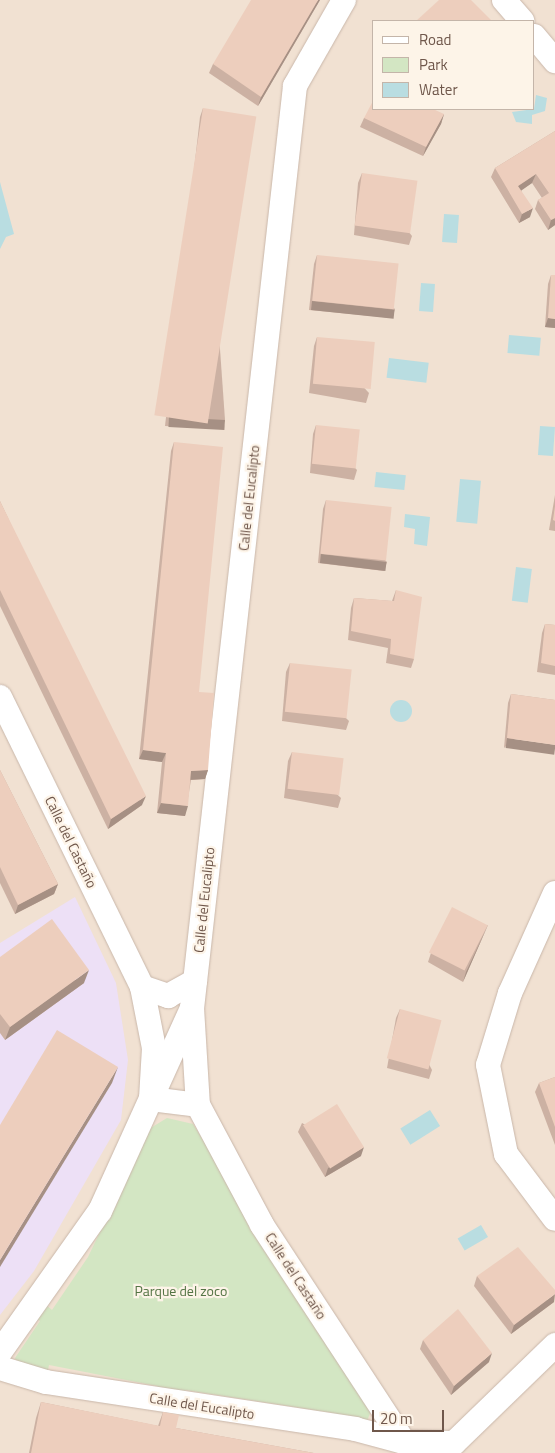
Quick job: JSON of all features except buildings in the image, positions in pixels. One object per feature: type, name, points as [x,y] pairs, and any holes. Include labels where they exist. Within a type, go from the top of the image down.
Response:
[{"type":"street","name":"Calle del Eucalipto","points":[[192,1008],[295,86],[344,0]]},
{"type":"street","points":[[504,0],[521,20]]},
{"type":"street","points":[[535,37],[555,61]]},
{"type":"street","name":"Calle del Castaño","points":[[0,697],[142,987],[154,1048],[151,1099]]},
{"type":"street","points":[[555,892],[510,993],[488,1065],[506,1154],[555,1219]]},
{"type":"street","points":[[142,987],[168,996],[195,980]]},
{"type":"street","points":[[0,1352],[100,1211],[192,1008]]},
{"type":"street","name":"Calle del Castaño","points":[[192,1008],[198,1105],[262,1224],[404,1448]]},
{"type":"street","points":[[151,1099],[198,1105]]},
{"type":"street","name":"Calle del Eucalipto","points":[[0,1368],[46,1382],[355,1430],[404,1448],[454,1443],[555,1346]]},
{"type":"shaded area","points":[[0,0],[555,0],[555,1453],[0,1453]]},
{"type":"shaded area","points":[[75,897],[116,983],[128,1060],[121,1120],[34,1271],[0,1315],[0,943]]},
{"type":"green space","name":"Parque del zoco","points":[[167,1118],[193,1124],[373,1405],[366,1424],[339,1425],[333,1413],[185,1390],[184,1400],[157,1396],[157,1386],[49,1365],[47,1375],[17,1365],[15,1358],[40,1321],[34,1317],[44,1303],[52,1310],[88,1257],[149,1129]]},
{"type":"water","points":[[536,95],[547,98],[545,111],[532,115],[532,124],[516,122],[512,112],[535,110]]},
{"type":"water","points":[[0,182],[14,234],[6,237],[0,249]]},
{"type":"water","points":[[444,214],[459,215],[457,243],[442,242]]},
{"type":"water","points":[[421,283],[435,284],[433,312],[419,311]]},
{"type":"water","points":[[509,335],[541,338],[539,356],[507,353]]},
{"type":"water","points":[[389,358],[429,363],[426,383],[387,378]]},
{"type":"water","points":[[540,426],[555,427],[553,456],[538,455]]},
{"type":"water","points":[[376,472],[406,475],[404,490],[374,487]]},
{"type":"water","points":[[460,479],[481,481],[477,524],[456,522]]},
{"type":"water","points":[[405,514],[430,517],[427,546],[414,544],[415,529],[404,527]]},
{"type":"water","points":[[516,567],[532,569],[528,603],[512,601]]},
{"type":"water","points":[[401,700],[409,703],[412,711],[409,719],[401,722],[393,719],[390,711],[393,703]]},
{"type":"water","points":[[430,1110],[440,1126],[410,1145],[400,1129]]},
{"type":"water","points":[[481,1225],[488,1237],[465,1251],[458,1238]]}]
